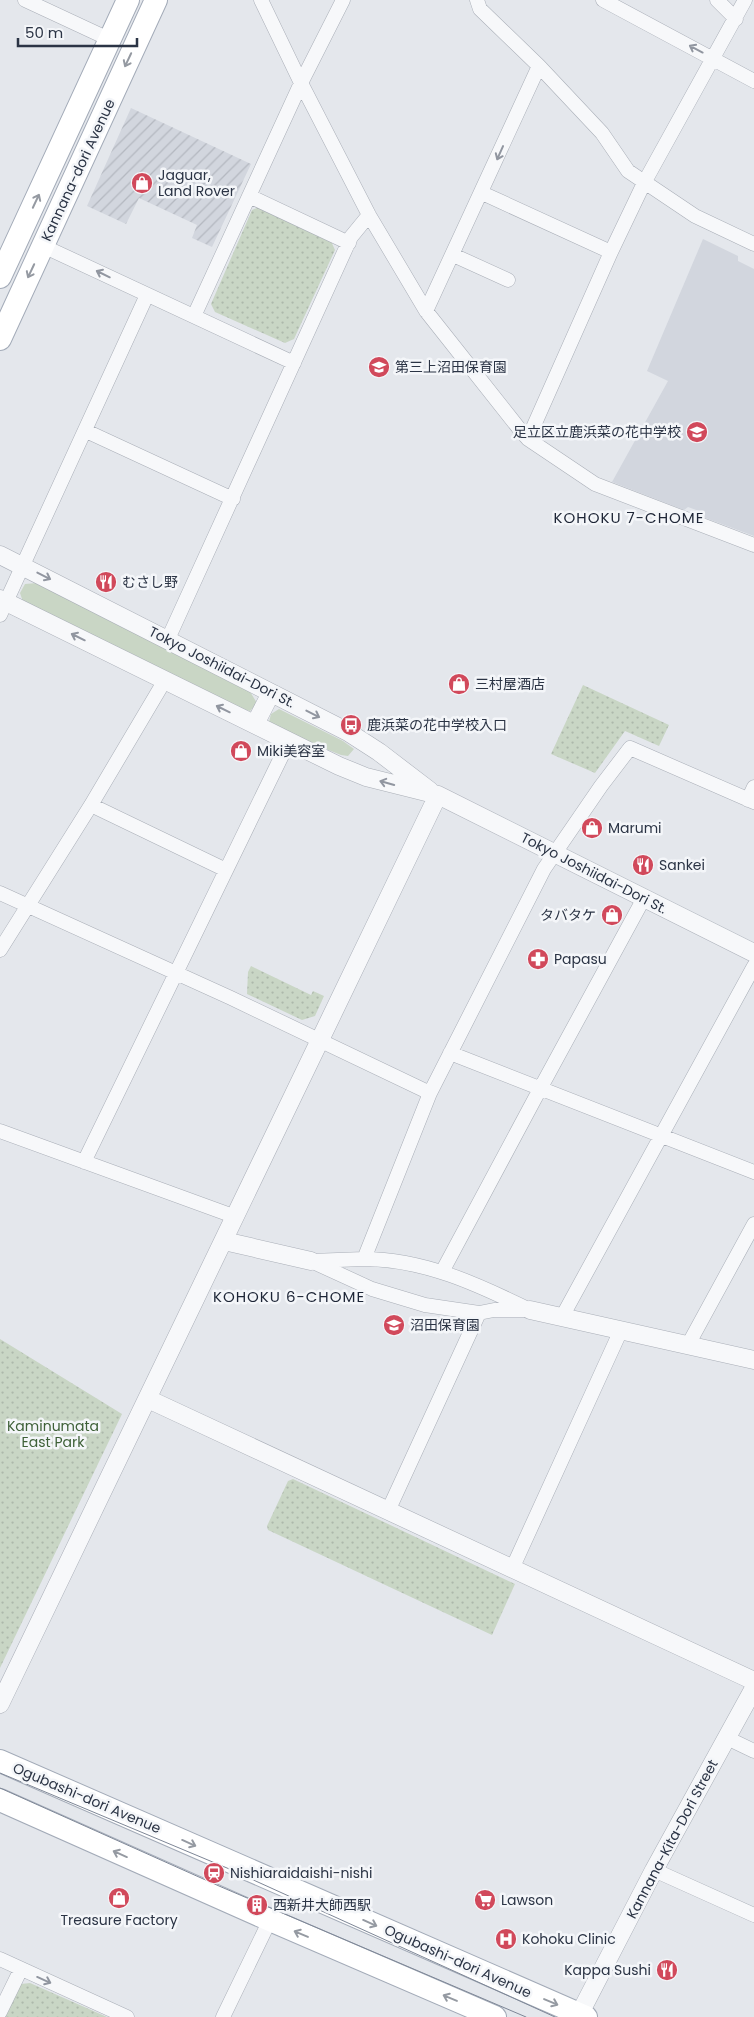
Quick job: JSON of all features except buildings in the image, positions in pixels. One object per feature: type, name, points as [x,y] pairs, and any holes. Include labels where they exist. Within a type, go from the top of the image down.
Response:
[{"type":"main road","name":"Kannana-dori Avenue","points":[[0,277],[128,0]]},
{"type":"main road","name":"Kannana-dori Avenue","points":[[0,339],[156,0]]},
{"type":"main road","name":"Ogubashi-dori Avenue","points":[[0,1761],[581,2016]]},
{"type":"main road","points":[[0,1800],[495,2017]]},
{"type":"street","points":[[25,0],[110,40]]},
{"type":"street","points":[[261,0],[301,83],[369,215],[426,311],[528,439],[595,484],[754,545]]},
{"type":"street","points":[[194,316],[301,83],[343,0]]},
{"type":"street","points":[[477,0],[480,9],[540,66],[602,133],[628,171],[695,216],[754,244]]},
{"type":"street","points":[[717,0],[736,19]]},
{"type":"street","points":[[528,439],[611,252],[644,183],[745,0]]},
{"type":"street","points":[[608,1],[754,81]]},
{"type":"street","points":[[426,311],[540,66]]},
{"type":"street","points":[[482,193],[611,252]]},
{"type":"street","points":[[249,196],[349,243]]},
{"type":"street","points":[[168,639],[349,243],[360,224],[369,215]]},
{"type":"street","points":[[43,246],[294,363]]},
{"type":"street","points":[[453,255],[508,280]]},
{"type":"street","points":[[2,605],[23,566],[147,295]]},
{"type":"street","points":[[86,430],[233,499]]},
{"type":"street","name":"Tokyo Joshiidai-Dori St.","points":[[0,555],[348,732],[379,752],[436,795],[754,953]]},
{"type":"street","name":"Tokyo Joshiidai-Dori St.","points":[[2,605],[166,680],[288,741],[366,777],[436,795]]},
{"type":"street","points":[[0,950],[91,805],[166,680]]},
{"type":"street","points":[[255,724],[270,693]]},
{"type":"street","points":[[84,1162],[288,741]]},
{"type":"street","points":[[364,1259],[430,1093],[544,869],[630,748],[752,796]]},
{"type":"street","points":[[0,1704],[321,1042],[436,795]]},
{"type":"street","points":[[91,805],[226,870]]},
{"type":"street","points":[[0,893],[231,998],[430,1093]]},
{"type":"street","points":[[442,1272],[644,898]]},
{"type":"street","points":[[562,1317],[754,966]]},
{"type":"street","points":[[450,1053],[754,1172]]},
{"type":"street","points":[[0,1131],[236,1216]]},
{"type":"street","points":[[688,1345],[754,1224]]},
{"type":"street","points":[[224,1241],[311,1261],[387,1295],[425,1305],[479,1313],[494,1310],[530,1310],[754,1360]]},
{"type":"street","points":[[311,1261],[378,1259],[442,1272],[479,1285],[530,1310]]},
{"type":"street","points":[[388,1510],[479,1313]]},
{"type":"street","points":[[512,1569],[621,1330]]},
{"type":"street","points":[[148,1400],[754,1681]]},
{"type":"street","name":"Kannana-Kita-Dori Street","points":[[581,2016],[654,1870],[754,1688]]},
{"type":"street","points":[[727,1738],[754,1751]]},
{"type":"street","points":[[654,1870],[754,1915]]},
{"type":"street","points":[[223,2017],[270,1920]]},
{"type":"street","points":[[0,1959],[127,2017]]},
{"type":"street","points":[[0,2012],[21,1969]]},
{"type":"shaded area","points":[[131,108],[251,164],[212,247],[192,238],[197,225],[139,198],[126,224],[87,206]]},
{"type":"shaded area","name":"足立区立鹿浜菜の花中学校","points":[[703,239],[738,256],[738,261],[754,269],[754,536],[700,516],[699,511],[688,507],[684,510],[612,482],[668,381],[647,371]]},
{"type":"green space","points":[[259,207],[330,239],[335,250],[294,339],[285,343],[215,312],[211,304],[252,210]]},
{"type":"green space","points":[[37,583],[249,690],[257,703],[250,711],[231,707],[24,605],[20,593],[25,584]]},
{"type":"green space","points":[[583,685],[669,725],[659,746],[625,731],[595,773],[551,754]]},
{"type":"green space","points":[[279,709],[343,741],[354,749],[348,756],[341,755],[276,729],[269,722],[271,714]]},
{"type":"green space","points":[[251,966],[311,995],[313,991],[324,996],[315,1016],[302,1020],[247,994],[248,972]]},
{"type":"green space","name":"Kaminumata East Park","points":[[0,1339],[122,1414],[0,1668]]},
{"type":"green space","points":[[293,1479],[515,1584],[492,1635],[268,1530],[267,1526],[288,1481]]},
{"type":"green space","points":[[30,1983],[107,2017],[5,2017],[21,1984]]},
{"type":"tram line","points":[[0,1773],[227,1868],[555,2017]]},
{"type":"tram line","points":[[0,1788],[219,1886],[526,2017]]},
{"type":"place","name":"Jaguar, Land Rover","points":[[142,183]]},
{"type":"place","name":"第三上沼田保育園","points":[[379,367]]},
{"type":"place","name":"足立区立鹿浜菜の花中学校","points":[[697,432]]},
{"type":"place","name":"むさし野","points":[[106,582]]},
{"type":"place","name":"三村屋酒店","points":[[459,684]]},
{"type":"place","name":"鹿浜菜の花中学校入口","points":[[351,725]]},
{"type":"place","name":"Miki美容室","points":[[241,751]]},
{"type":"place","name":"Marumi","points":[[592,828]]},
{"type":"place","name":"Sankei","points":[[643,865]]},
{"type":"place","name":"タバタケ","points":[[612,915]]},
{"type":"place","name":"Papasu","points":[[538,959]]},
{"type":"place","name":"沼田保育園","points":[[394,1325]]},
{"type":"place","name":"Nishiaraidaishi-nishi","points":[[214,1873]]},
{"type":"place","name":"Treasure Factory","points":[[119,1898]]},
{"type":"place","name":"Lawson","points":[[485,1900]]},
{"type":"place","name":"西新井大師西駅","points":[[257,1905]]},
{"type":"place","name":"Kohoku Clinic","points":[[506,1939]]},
{"type":"place","name":"Kappa Sushi","points":[[667,1970]]},
{"type":"district","name":"KOHOKU 7-CHOME","points":[[629,517]]},
{"type":"district","name":"KOHOKU 6-CHOME","points":[[289,1296]]}]
